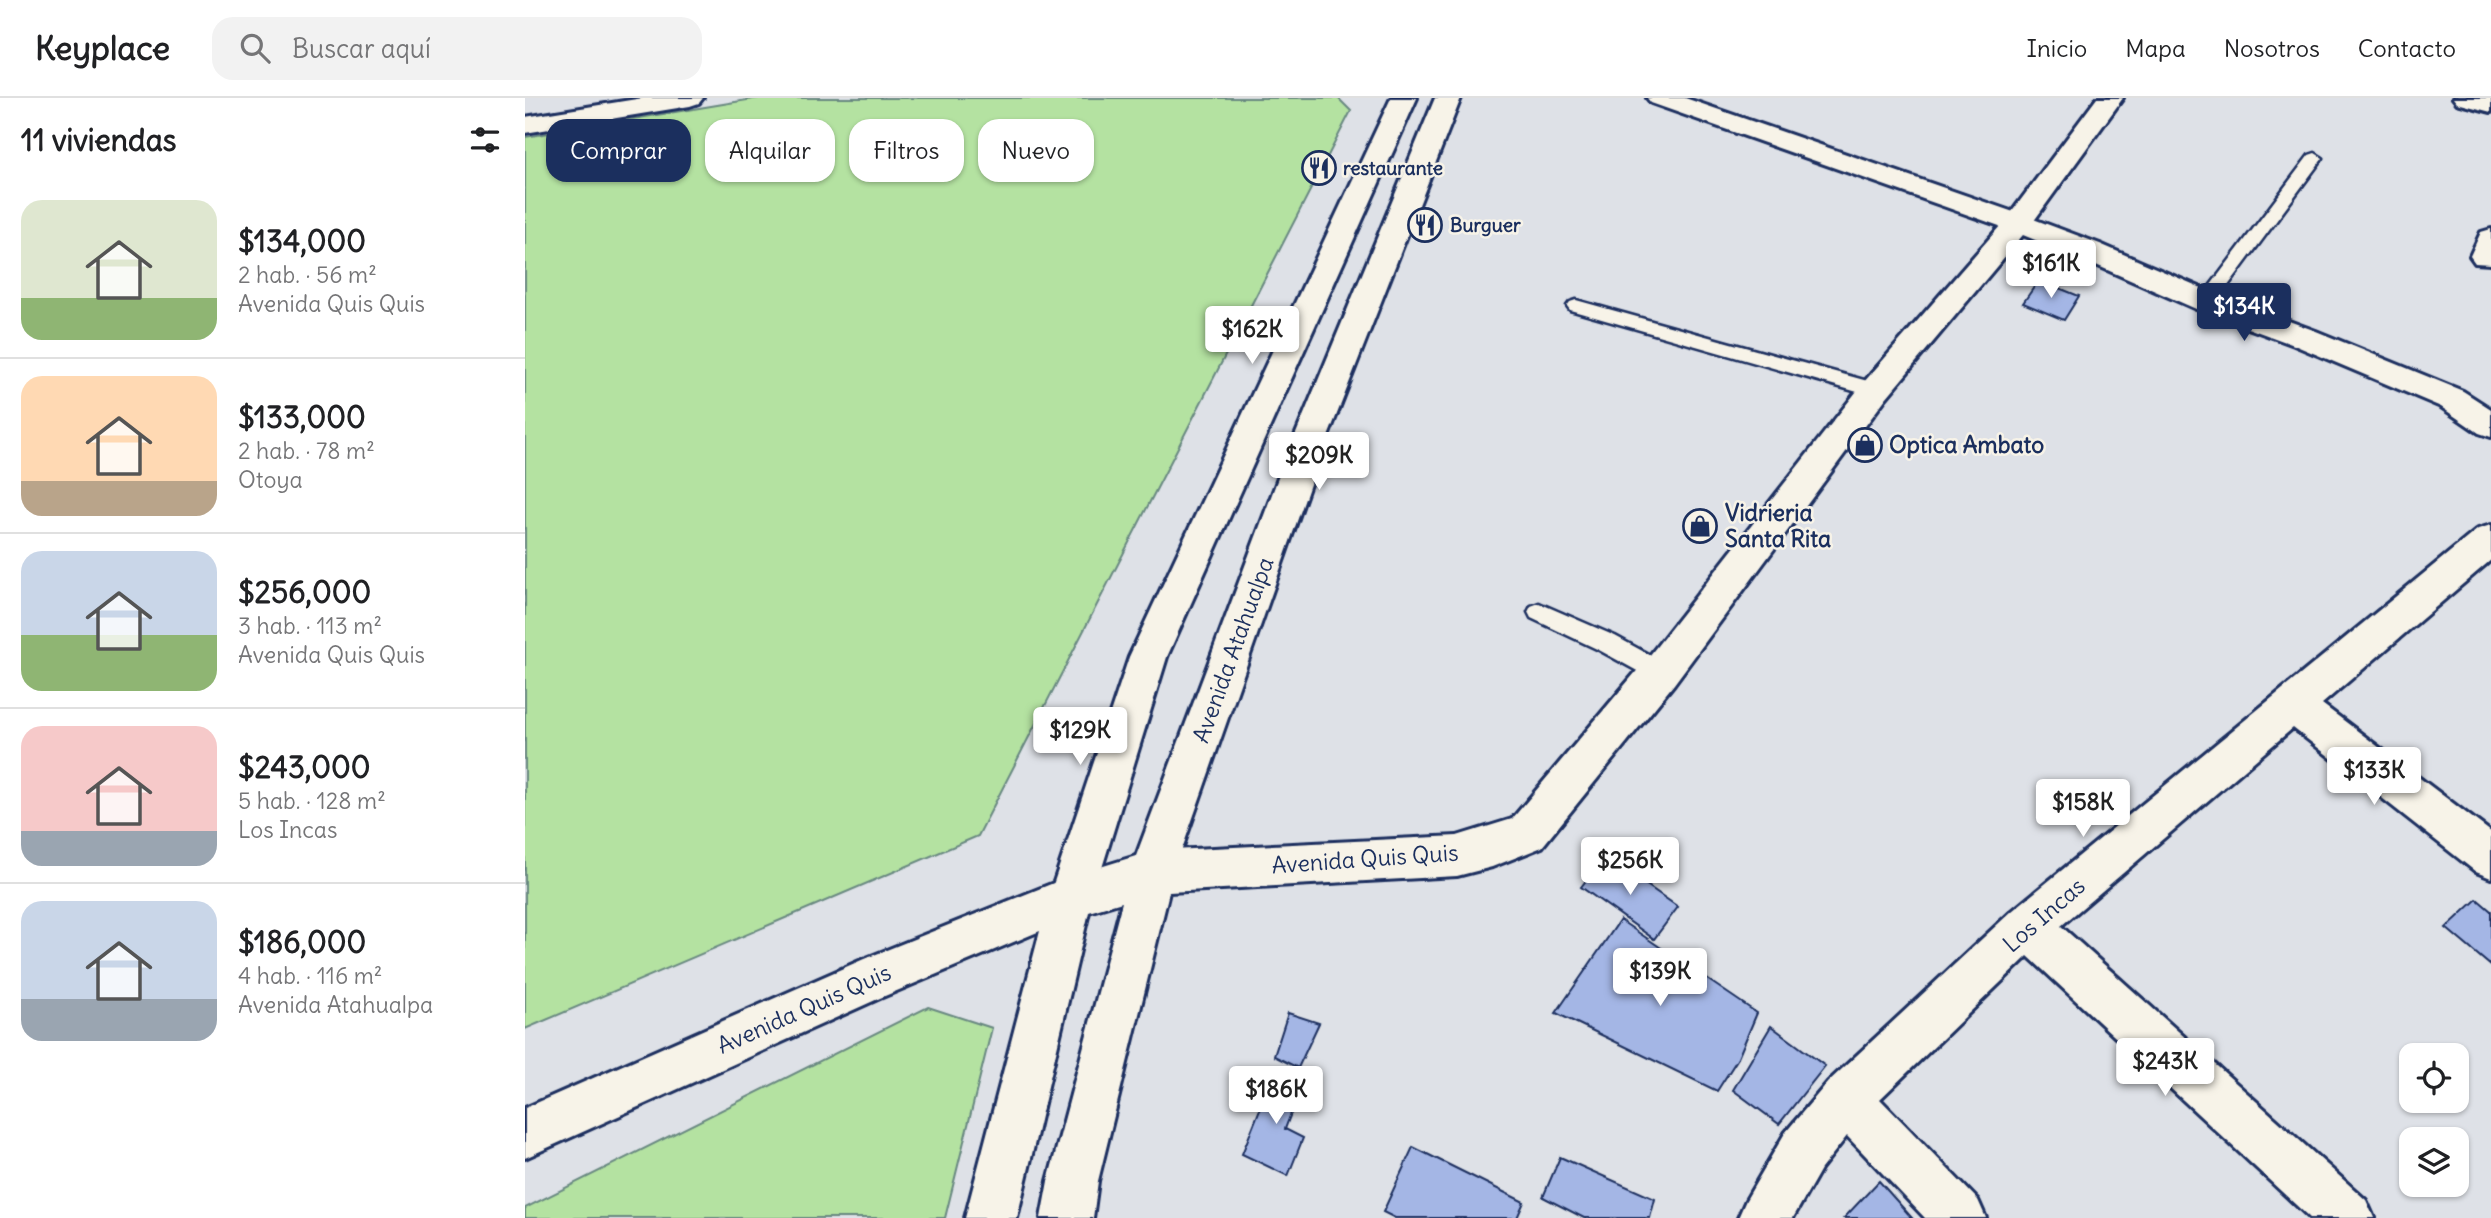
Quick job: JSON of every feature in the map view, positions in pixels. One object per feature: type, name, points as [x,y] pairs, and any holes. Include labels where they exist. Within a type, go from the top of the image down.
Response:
[{"type":"main road","points":[[991,1218],[1071,897],[1148,657],[1404,98]]},
{"type":"main road","name":"Avenida Atahualpa","points":[[1067,1218],[1073,1181],[1152,872],[1298,470],[1448,98]]},
{"type":"main road","points":[[1660,98],[1690,102],[2090,251],[2207,302],[2305,338],[2452,399],[2491,425]]},
{"type":"main road","name":"Avenida Quis Quis","points":[[525,1133],[864,982],[1071,897],[1152,872],[1457,856],[1492,847],[1527,833],[1660,672],[1875,390],[2018,223],[2110,98]]},
{"type":"main road","points":[[2466,98],[2491,104]]},
{"type":"main road","points":[[525,125],[682,99]]},
{"type":"main road","name":"Los Incas","points":[[1764,1218],[1803,1150],[1845,1100],[2028,926],[2491,539]]},
{"type":"main road","points":[[2294,706],[2491,858]]},
{"type":"main road","points":[[2028,926],[2349,1218]]},
{"type":"main road","points":[[1845,1100],[1960,1218]]},
{"type":"lane","points":[[2207,302],[2315,158]]},
{"type":"lane","points":[[1576,306],[1875,390]]},
{"type":"lane","points":[[1539,612],[1607,643],[1660,672]]},
{"type":"green space","points":[[759,98],[1338,98],[1351,111],[978,836],[525,1029],[525,137],[546,134],[546,182],[691,182],[691,119],[633,119]]},
{"type":"green space","points":[[928,1007],[992,1028],[945,1218],[525,1218],[525,1208]]},
{"type":"building","points":[[2039,280],[2079,296],[2064,320],[2023,303]]},
{"type":"building","points":[[1605,856],[1678,907],[1654,939],[1581,887]]},
{"type":"building","points":[[2477,899],[2491,911],[2491,966],[2446,928]]},
{"type":"building","points":[[1620,920],[1757,1013],[1738,1058],[1717,1091],[1556,1013]]},
{"type":"building","points":[[1288,1013],[1319,1023],[1298,1068],[1274,1056]]},
{"type":"building","points":[[1771,1026],[1825,1066],[1779,1124],[1733,1090]]},
{"type":"building","points":[[1276,1069],[1304,1079],[1285,1129],[1303,1138],[1288,1176],[1242,1154]]},
{"type":"building","points":[[1413,1147],[1524,1202],[1517,1218],[1395,1218],[1383,1212]]},
{"type":"building","points":[[1560,1157],[1655,1199],[1650,1218],[1584,1218],[1543,1197]]},
{"type":"building","points":[[1879,1181],[1912,1218],[1844,1218]]},
{"type":"place","name":"restaurante","points":[[1319,168]]},
{"type":"place","name":"Burguer","points":[[1425,225]]},
{"type":"place","name":"Optica Ambato","points":[[1865,445]]},
{"type":"place","name":"Vidrieria Santa Rita","points":[[1700,526]]}]
